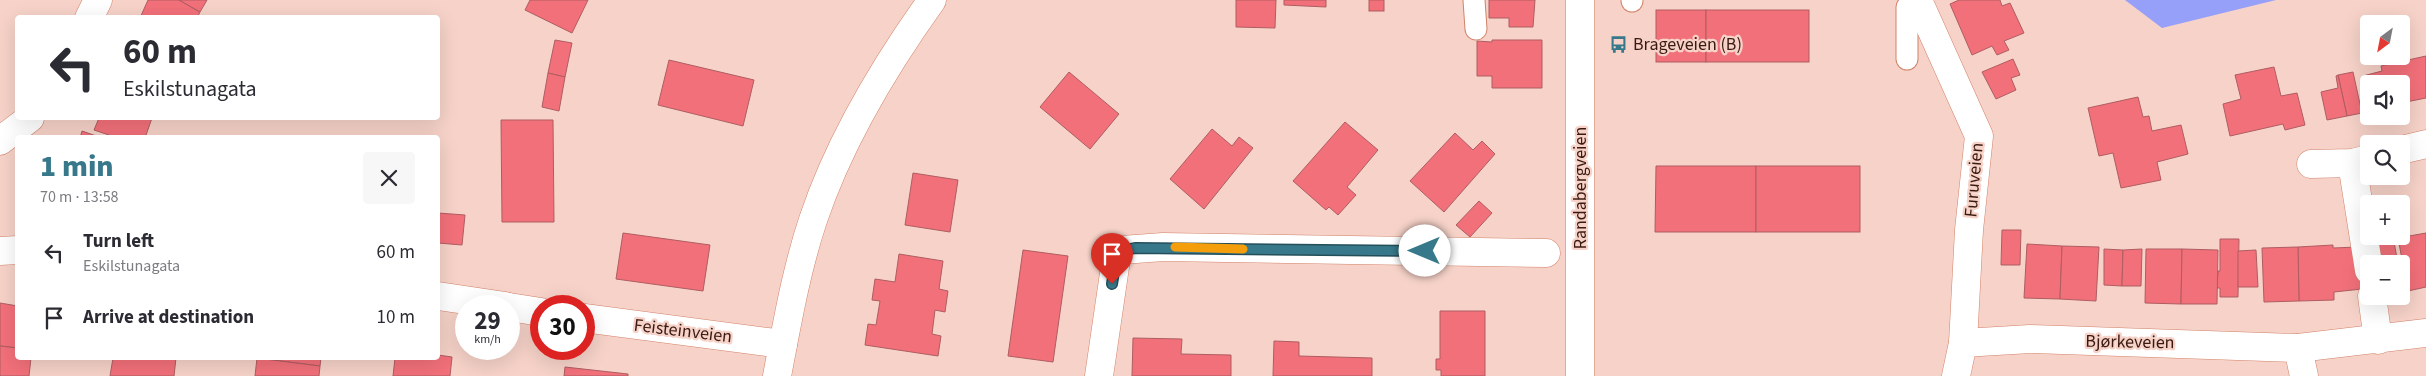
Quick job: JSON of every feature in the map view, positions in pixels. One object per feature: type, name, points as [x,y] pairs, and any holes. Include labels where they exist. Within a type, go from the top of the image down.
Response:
[{"type":"street","points":[[90,15],[98,0]]},
{"type":"street","points":[[777,376],[797,277],[813,220],[824,191],[871,97],[899,48],[932,0]]},
{"type":"street","name":"Randabergveien","points":[[1580,0],[1580,376]]},
{"type":"street","name":"Furuveien","points":[[1921,6],[1979,136],[1969,230],[1963,343],[1956,376]]},
{"type":"street","points":[[0,141],[27,120]]},
{"type":"street","points":[[2410,148],[2426,144]]},
{"type":"street","points":[[2311,164],[2360,161]]},
{"type":"street","points":[[2362,185],[2368,255]]},
{"type":"street","points":[[1099,376],[1117,252],[1135,248],[1163,247],[1546,253]]},
{"type":"street","points":[[0,251],[15,250]]},
{"type":"street","points":[[440,296],[455,298]]},
{"type":"street","points":[[2373,305],[2378,340]]},
{"type":"street","name":"Feisteinveien","points":[[595,319],[783,344]]},
{"type":"street","name":"Bjørkeveien","points":[[1963,343],[2030,339],[2298,348],[2426,333]]},
{"type":"street","points":[[2298,348],[2304,376]]},
{"type":"lane","points":[[1474,0],[1476,30]]},
{"type":"lane","points":[[1907,59],[1908,6],[1921,6]]},
{"type":"shaded area","points":[[2125,0],[2276,0],[2162,28]]},
{"type":"building","points":[[148,0],[179,0],[200,12],[198,15],[141,15]]},
{"type":"building","points":[[179,0],[207,0],[200,12]]},
{"type":"building","points":[[530,0],[588,0],[572,33],[525,10]]},
{"type":"building","points":[[1236,0],[1276,0],[1275,28],[1236,27]]},
{"type":"building","points":[[1284,0],[1326,0],[1326,7],[1284,5]]},
{"type":"building","points":[[1369,0],[1384,0],[1384,11],[1369,11]]},
{"type":"building","points":[[1489,0],[1535,0],[1533,27],[1509,27],[1509,18],[1489,18]]},
{"type":"building","points":[[1959,0],[2000,0],[2002,6],[2010,3],[2024,33],[2004,41],[2009,50],[1997,55],[1992,46],[1972,55],[1950,4]]},
{"type":"building","points":[[1656,10],[1706,10],[1706,62],[1656,62]]},
{"type":"building","points":[[1706,10],[1809,10],[1809,62],[1706,62]]},
{"type":"building","points":[[555,40],[572,43],[565,77],[548,73]]},
{"type":"building","points":[[1492,40],[1542,40],[1542,88],[1492,88],[1492,76],[1477,76],[1477,41],[1492,42]]},
{"type":"building","points":[[2426,56],[2426,98],[2410,101],[2410,75],[2367,75],[2382,71],[2381,66],[2410,65],[2410,60]]},
{"type":"building","points":[[2013,59],[2020,75],[2011,78],[2016,90],[1996,99],[1982,72]]},
{"type":"building","points":[[669,60],[754,80],[743,126],[658,105]]},
{"type":"building","points":[[2274,67],[2281,96],[2297,93],[2305,125],[2285,130],[2283,124],[2230,136],[2223,104],[2241,99],[2235,75]]},
{"type":"building","points":[[1069,72],[1119,114],[1090,149],[1040,107]]},
{"type":"building","points":[[2353,72],[2360,104],[2360,113],[2347,116],[2338,75]]},
{"type":"building","points":[[548,73],[565,77],[559,111],[542,107]]},
{"type":"building","points":[[2338,75],[2347,116],[2327,120],[2321,92],[2338,88],[2336,76]]},
{"type":"building","points":[[2138,97],[2143,117],[2149,116],[2152,131],[2181,125],[2188,154],[2157,162],[2161,180],[2121,188],[2113,153],[2099,156],[2088,108]]},
{"type":"building","points":[[98,120],[151,120],[146,135],[109,135],[94,130]]},
{"type":"building","points":[[501,120],[553,120],[554,222],[502,222]]},
{"type":"building","points":[[1345,122],[1378,150],[1347,187],[1356,195],[1338,215],[1329,207],[1326,210],[1293,181]]},
{"type":"building","points":[[1212,129],[1232,146],[1239,137],[1253,148],[1204,209],[1170,179]]},
{"type":"building","points":[[82,131],[93,135],[81,135]]},
{"type":"building","points":[[1455,133],[1473,150],[1482,141],[1495,154],[1444,212],[1410,181]]},
{"type":"building","points":[[1656,166],[1756,166],[1756,232],[1655,232]]},
{"type":"building","points":[[1756,166],[1860,166],[1860,232],[1756,232]]},
{"type":"building","points":[[913,173],[958,180],[950,232],[905,225]]},
{"type":"building","points":[[1479,201],[1492,213],[1470,237],[1456,225]]},
{"type":"building","points":[[440,213],[465,215],[462,245],[440,243]]},
{"type":"building","points":[[2002,230],[2021,230],[2020,265],[2001,265]]},
{"type":"building","points":[[623,233],[710,245],[703,291],[616,279]]},
{"type":"building","points":[[2426,233],[2426,287],[2410,291],[2410,255],[2401,255],[2399,245],[2410,245],[2410,236]]},
{"type":"building","points":[[2220,239],[2239,239],[2238,297],[2220,297],[2220,288],[2217,288],[2218,271],[2220,271]]},
{"type":"building","points":[[2027,244],[2062,246],[2060,299],[2024,298]]},
{"type":"building","points":[[2333,245],[2333,248],[2357,247],[2360,289],[2334,292],[2334,300],[2299,301],[2298,247]]},
{"type":"building","points":[[2377,245],[2395,245],[2396,255],[2379,255]]},
{"type":"building","points":[[2062,246],[2099,247],[2096,301],[2060,299]]},
{"type":"building","points":[[2298,247],[2299,301],[2264,302],[2262,248]]},
{"type":"building","points":[[2104,249],[2123,250],[2122,286],[2104,285]]},
{"type":"building","points":[[2142,249],[2141,286],[2122,286],[2123,250]]},
{"type":"building","points":[[2146,249],[2182,249],[2181,304],[2145,303]]},
{"type":"building","points":[[2182,249],[2218,250],[2217,304],[2181,304]]},
{"type":"building","points":[[1023,250],[1068,256],[1053,362],[1008,356]]},
{"type":"building","points":[[2256,250],[2258,287],[2238,287],[2238,251]]},
{"type":"building","points":[[899,254],[943,261],[939,289],[948,291],[945,312],[935,310],[932,334],[941,336],[938,356],[865,345],[868,324],[876,325],[880,301],[872,300],[875,279],[895,282]]},
{"type":"building","points":[[0,303],[15,306],[15,348],[0,346]]},
{"type":"building","points":[[1440,311],[1485,311],[1485,376],[1441,376],[1441,370],[1436,370],[1436,359],[1440,359]]},
{"type":"building","points":[[1133,338],[1182,339],[1181,354],[1231,355],[1231,376],[1132,376]]},
{"type":"building","points":[[1274,341],[1299,342],[1299,356],[1372,358],[1372,376],[1273,376]]},
{"type":"building","points":[[0,346],[15,348],[15,360],[31,360],[29,376],[0,376]]},
{"type":"building","points":[[440,355],[452,357],[450,376],[393,376],[395,360],[440,360]]},
{"type":"building","points":[[113,360],[176,360],[174,376],[110,376]]},
{"type":"building","points":[[257,360],[273,360],[320,366],[319,376],[255,376]]},
{"type":"building","points":[[273,360],[321,360],[320,366]]},
{"type":"building","points":[[565,367],[628,374],[628,376],[564,376]]},
{"type":"slow traffic","points":[[1175,247],[1243,249]]},
{"type":"place","name":"Brageveien (B)","points":[[1619,44]]},
{"type":"route","points":[[1112,284],[1117,252],[1135,248],[1425,251]]}]
